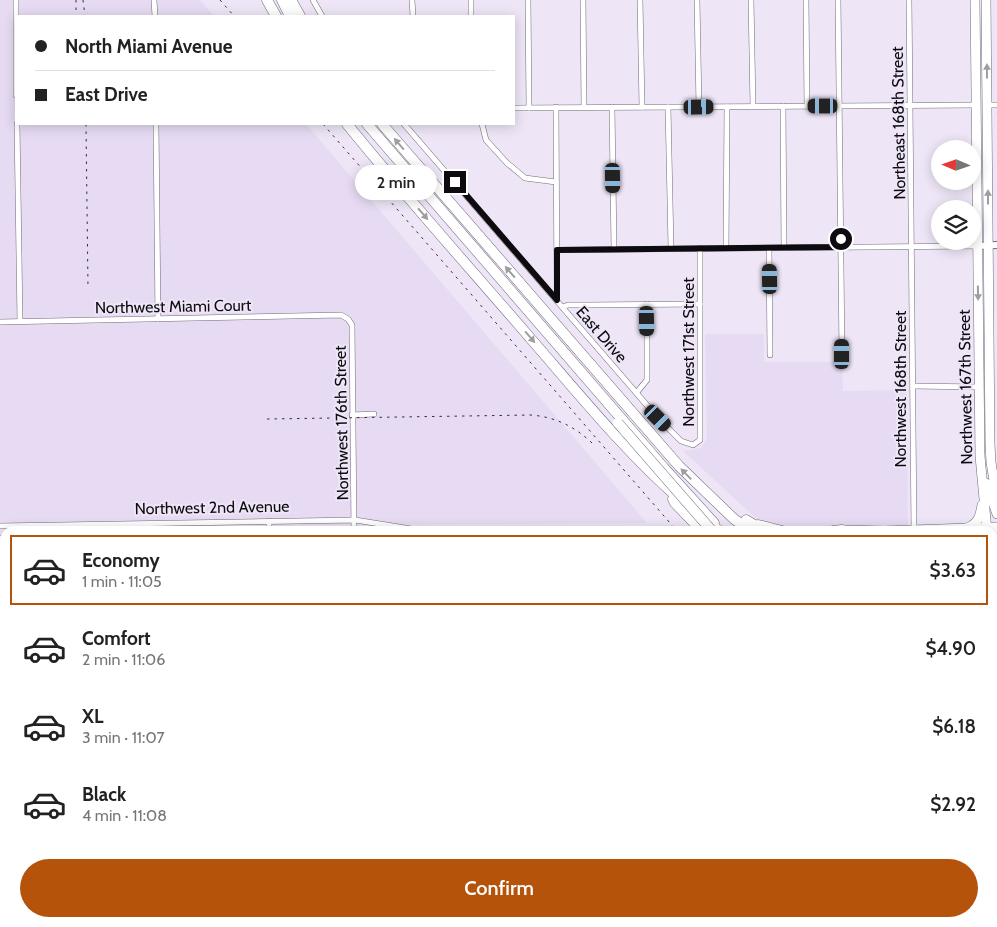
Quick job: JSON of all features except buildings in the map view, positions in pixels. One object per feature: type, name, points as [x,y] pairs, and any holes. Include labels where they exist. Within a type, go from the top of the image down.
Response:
[{"type":"highway","points":[[267,0],[275,15]]},
{"type":"highway","points":[[274,0],[282,15]]},
{"type":"highway","points":[[282,0],[290,15]]},
{"type":"highway","points":[[291,0],[299,15]]},
{"type":"highway","points":[[348,125],[564,377],[619,438],[670,491],[715,526]]},
{"type":"highway","points":[[361,125],[620,421],[716,526]]},
{"type":"highway","points":[[368,125],[708,526]]},
{"type":"highway","points":[[383,125],[679,466],[722,507],[749,526]]},
{"type":"highway","points":[[670,491],[675,503],[697,526]]},
{"type":"main road","name":"Northwest 167th Street","points":[[975,0],[977,200]]},
{"type":"main road","name":"Northwest 167th Street","points":[[986,0],[987,119],[993,245],[991,462],[997,500]]},
{"type":"main road","points":[[976,88],[981,100],[987,105]]},
{"type":"main road","points":[[976,105],[982,110],[987,119]]},
{"type":"main road","name":"Northwest 167th Street","points":[[978,250],[980,466],[989,526]]},
{"type":"main road","points":[[979,370],[993,386]]},
{"type":"main road","points":[[980,466],[997,514]]},
{"type":"main road","points":[[971,526],[977,522],[984,497]]},
{"type":"street","points":[[16,0],[16,15]]},
{"type":"street","points":[[154,0],[155,15]]},
{"type":"street","points":[[313,0],[321,15]]},
{"type":"street","points":[[412,0],[413,15]]},
{"type":"street","points":[[470,0],[471,15]]},
{"type":"street","points":[[528,0],[529,108]]},
{"type":"street","points":[[583,0],[584,107]]},
{"type":"street","points":[[640,0],[642,107]]},
{"type":"street","points":[[697,0],[699,107]]},
{"type":"street","points":[[751,0],[753,106]]},
{"type":"street","points":[[806,0],[807,106]]},
{"type":"street","points":[[838,0],[842,354]]},
{"type":"street","name":"Northeast 168th Street","points":[[909,0],[911,247]]},
{"type":"street","points":[[515,108],[976,105]]},
{"type":"street","points":[[987,105],[997,105]]},
{"type":"street","points":[[783,106],[784,248]]},
{"type":"street","points":[[556,107],[557,300]]},
{"type":"street","points":[[612,107],[614,248]]},
{"type":"street","points":[[668,107],[671,248]]},
{"type":"street","points":[[726,248],[727,107]]},
{"type":"street","points":[[17,125],[20,321]]},
{"type":"street","points":[[156,125],[158,319]]},
{"type":"street","name":"East Drive","points":[[405,125],[658,418],[686,444]]},
{"type":"street","points":[[482,125],[486,140],[507,163],[525,178],[556,182]]},
{"type":"street","name":"Northwest 168th Street","points":[[911,247],[914,526]]},
{"type":"street","points":[[557,250],[931,247]]},
{"type":"street","name":"Northwest 171st Street","points":[[686,444],[693,445],[700,440],[700,248]]},
{"type":"street","points":[[769,248],[770,355]]},
{"type":"street","points":[[637,392],[647,380],[647,304]]},
{"type":"street","points":[[563,307],[568,305],[700,304]]},
{"type":"street","name":"Northwest Miami Court","points":[[0,322],[345,316]]},
{"type":"street","name":"Northwest 176th Street","points":[[345,316],[352,325],[354,526]]},
{"type":"street","points":[[913,386],[979,386]]},
{"type":"street","points":[[352,415],[374,414]]},
{"type":"street","name":"Northwest 2nd Avenue","points":[[156,526],[269,521],[355,520],[393,526]]},
{"type":"street","points":[[269,521],[269,526]]},
{"type":"shaded area","points":[[0,0],[200,0],[213,15],[15,15],[15,125],[307,125],[647,523],[162,526],[0,526]]},
{"type":"shaded area","points":[[705,334],[764,334],[764,362],[842,362],[843,391],[907,390],[908,526],[776,526],[760,522],[683,451],[701,448],[707,438]]},
{"type":"railway","points":[[76,0],[76,15]]},
{"type":"railway","points":[[83,0],[85,15]]},
{"type":"railway","points":[[220,0],[233,15]]},
{"type":"railway","points":[[86,125],[88,288]]},
{"type":"railway","points":[[324,125],[673,526]]},
{"type":"railway","points":[[267,419],[531,415],[564,423],[592,443]]},
{"type":"route","points":[[455,182],[557,300],[557,250],[841,247],[841,239]]}]
